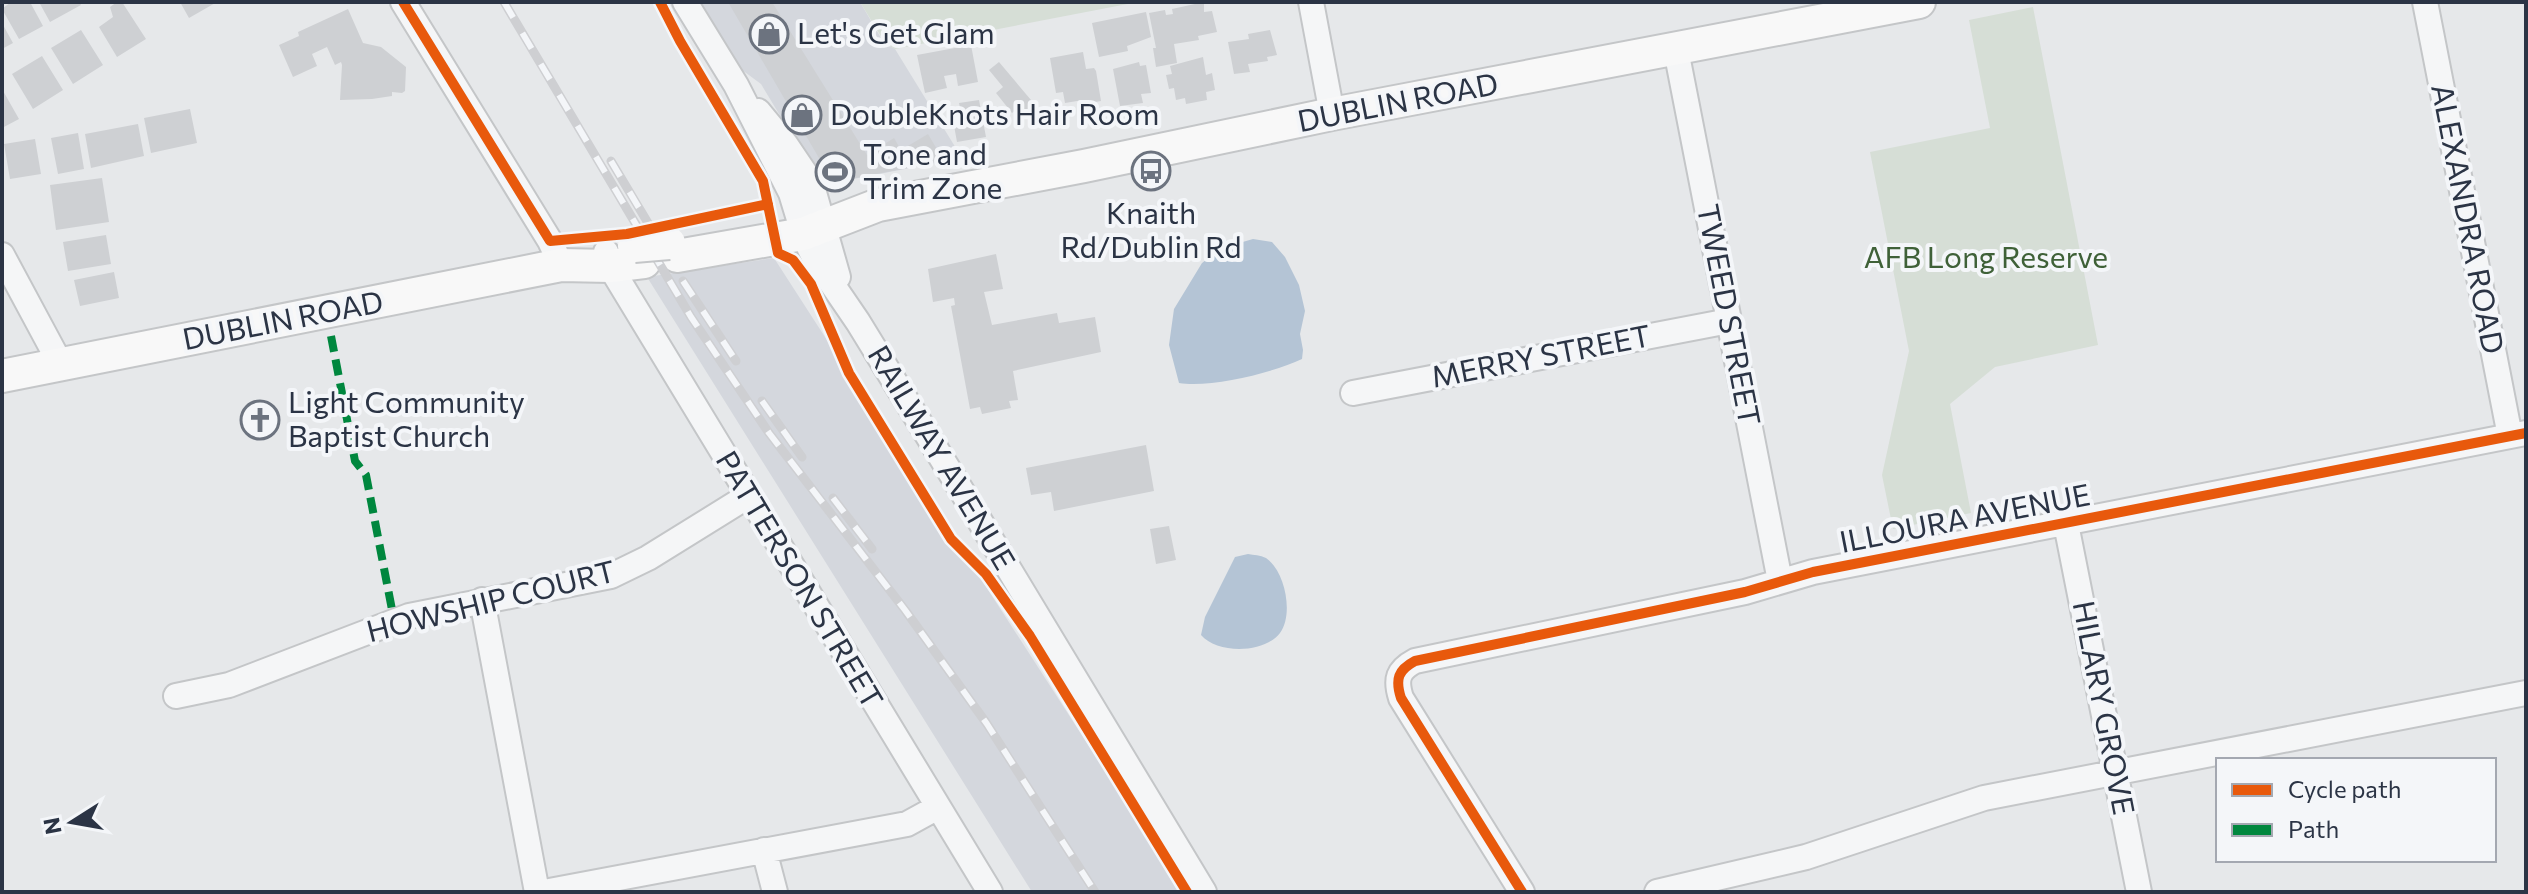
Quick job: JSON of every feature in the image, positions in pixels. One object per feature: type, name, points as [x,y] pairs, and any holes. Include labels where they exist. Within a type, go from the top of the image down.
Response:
[{"type":"main road","name":"DUBLIN ROAD","points":[[2,376],[562,265],[640,254],[738,231],[811,221],[846,205],[878,205],[1084,166],[1332,114],[1907,3]]},
{"type":"street","points":[[403,2],[562,265]]},
{"type":"street","name":"RAILWAY AVENUE","points":[[685,2],[736,85],[779,136],[811,182],[811,221],[832,261],[852,313],[1204,892]]},
{"type":"street","points":[[1311,2],[1332,114]]},
{"type":"street","name":"ALEXANDRA ROAD","points":[[2425,2],[2518,435]]},
{"type":"street","name":"TWEED STREET","points":[[1676,50],[1780,581]]},
{"type":"street","name":"PATTERSON STREET","points":[[640,254],[748,496],[990,892]]},
{"type":"street","points":[[2,255],[61,365]]},
{"type":"street","name":"MERRY STREET","points":[[1353,393],[1729,321]]},
{"type":"street","name":"ILLOURA AVENUE","points":[[1522,892],[1401,698],[1398,677],[1403,668],[1415,661],[1745,592],[1813,572],[2518,435]]},
{"type":"street","name":"HOWSHIP COURT","points":[[176,696],[229,685],[387,622],[482,600],[611,576],[648,558],[748,496]]},
{"type":"street","name":"HILARY GROVE","points":[[2066,524],[2139,892]]},
{"type":"street","points":[[482,600],[537,892]]},
{"type":"street","points":[[1657,892],[1806,857],[1984,798],[2526,693]]},
{"type":"street","points":[[544,892],[907,824],[938,807]]},
{"type":"street","points":[[764,850],[775,892]]},
{"type":"shaded area","points":[[699,2],[860,2],[884,43],[895,49],[962,158],[822,185],[761,84],[738,67]]},
{"type":"shaded area","points":[[774,258],[1125,802],[1178,892],[1032,892],[647,277]]},
{"type":"green space","points":[[860,2],[1138,2],[895,49],[885,43]]},
{"type":"green space","name":"AFB Long Reserve","points":[[2033,7],[2098,345],[1995,367],[1950,404],[1971,513],[1893,529],[1882,475],[1909,351],[1870,152],[1990,128],[1969,20]]},
{"type":"water","points":[[1253,239],[1272,242],[1285,257],[1299,285],[1305,311],[1300,334],[1302,359],[1241,378],[1179,383],[1169,345],[1174,309],[1202,263],[1222,248]]},
{"type":"water","points":[[1248,554],[1266,558],[1278,573],[1287,604],[1284,625],[1273,640],[1263,645],[1240,649],[1218,646],[1201,635],[1205,617],[1235,557]]},
{"type":"building","points":[[11,2],[30,2],[43,26],[19,39],[2,9]]},
{"type":"building","points":[[39,2],[79,2],[81,5],[50,22]]},
{"type":"building","points":[[122,2],[146,39],[117,57],[99,27],[113,17],[110,7]]},
{"type":"building","points":[[180,2],[217,2],[189,18]]},
{"type":"building","points":[[728,2],[772,2],[867,155],[894,138],[901,150],[928,134],[938,151],[933,163],[840,181],[830,177]]},
{"type":"building","points":[[1204,2],[1204,12],[1212,11],[1217,32],[1198,36],[1199,40],[1174,44],[1177,63],[1156,67],[1153,48],[1156,48],[1149,13],[1165,10],[1166,15],[1173,14],[1172,9]]},
{"type":"building","points":[[348,9],[363,43],[381,47],[406,67],[405,91],[372,99],[340,100],[342,65],[341,62],[335,65],[327,47],[312,54],[317,66],[293,77],[279,45],[299,36],[298,32]]},
{"type":"building","points":[[1146,12],[1151,37],[1127,46],[1128,51],[1099,57],[1092,23]]},
{"type":"building","points":[[2,23],[13,43],[2,49]]},
{"type":"building","points":[[81,30],[103,65],[73,84],[51,48]]},
{"type":"building","points":[[1270,30],[1277,55],[1267,57],[1268,61],[1248,64],[1250,72],[1234,74],[1228,42],[1249,39],[1248,34]]},
{"type":"building","points":[[971,45],[978,82],[958,86],[956,74],[944,76],[947,88],[925,93],[917,55]]},
{"type":"building","points":[[1083,52],[1086,69],[1094,68],[1096,71],[1101,101],[1065,103],[1063,92],[1056,93],[1050,58]]},
{"type":"building","points":[[42,56],[63,90],[33,109],[12,74]]},
{"type":"building","points":[[1203,57],[1206,75],[1212,73],[1215,90],[1206,92],[1207,100],[1186,104],[1185,98],[1176,100],[1174,88],[1169,89],[1166,75],[1172,74],[1170,66]]},
{"type":"building","points":[[999,62],[1042,113],[1031,122],[1019,107],[1012,113],[996,93],[1003,87],[989,70]]},
{"type":"building","points":[[1139,62],[1140,66],[1146,65],[1151,93],[1141,94],[1143,103],[1120,106],[1113,69]]},
{"type":"building","points":[[2,89],[19,119],[2,128]]},
{"type":"building","points":[[979,100],[986,137],[957,142],[953,120],[962,118],[959,103]]},
{"type":"building","points":[[190,109],[197,143],[151,153],[144,118]]},
{"type":"building","points":[[138,124],[144,156],[91,168],[85,134]]},
{"type":"building","points":[[78,133],[84,169],[58,174],[51,138]]},
{"type":"building","points":[[35,139],[41,174],[10,179],[4,144]]},
{"type":"building","points":[[102,178],[109,222],[56,230],[50,185]]},
{"type":"building","points":[[106,235],[111,264],[68,271],[63,242]]},
{"type":"building","points":[[996,254],[1003,289],[984,292],[992,325],[1057,313],[1059,323],[1095,317],[1101,352],[1013,371],[1018,400],[1009,401],[1011,408],[982,414],[980,407],[970,409],[951,306],[955,305],[954,298],[933,302],[928,269]]},
{"type":"building","points":[[114,272],[119,298],[80,306],[74,280]]},
{"type":"building","points":[[1146,445],[1154,491],[1054,511],[1051,492],[1031,495],[1026,468]]},
{"type":"building","points":[[1169,526],[1176,560],[1156,564],[1150,529]]},
{"type":"railway","points":[[504,2],[691,317],[769,433],[905,610],[987,724],[1095,892]]},
{"type":"railway","points":[[611,161],[654,233]]},
{"type":"railway","points":[[683,281],[736,361]]},
{"type":"railway","points":[[762,401],[802,457]]},
{"type":"railway","points":[[833,498],[872,549]]},
{"type":"marked path","points":[[331,336],[355,461],[366,475],[394,620]]},
{"type":"cycle path","points":[[403,2],[550,241],[627,234],[768,204]]},
{"type":"cycle path","points":[[660,2],[763,181],[778,253],[793,260],[811,284],[849,373],[951,539],[986,574],[1030,636],[1187,892]]},
{"type":"cycle path","points":[[1522,892],[1401,698],[1399,676],[1415,661],[1745,592],[1813,572],[2526,433]]},
{"type":"place","name":"Let's Get Glam","points":[[769,34]]},
{"type":"place","name":"DoubleKnots Hair Room","points":[[802,115]]},
{"type":"place","name":"Knaith Rd/Dublin Rd","points":[[1151,171]]},
{"type":"place","name":"Tone and Trim Zone","points":[[835,172]]},
{"type":"place","name":"Light Community Baptist Church","points":[[260,420]]}]
